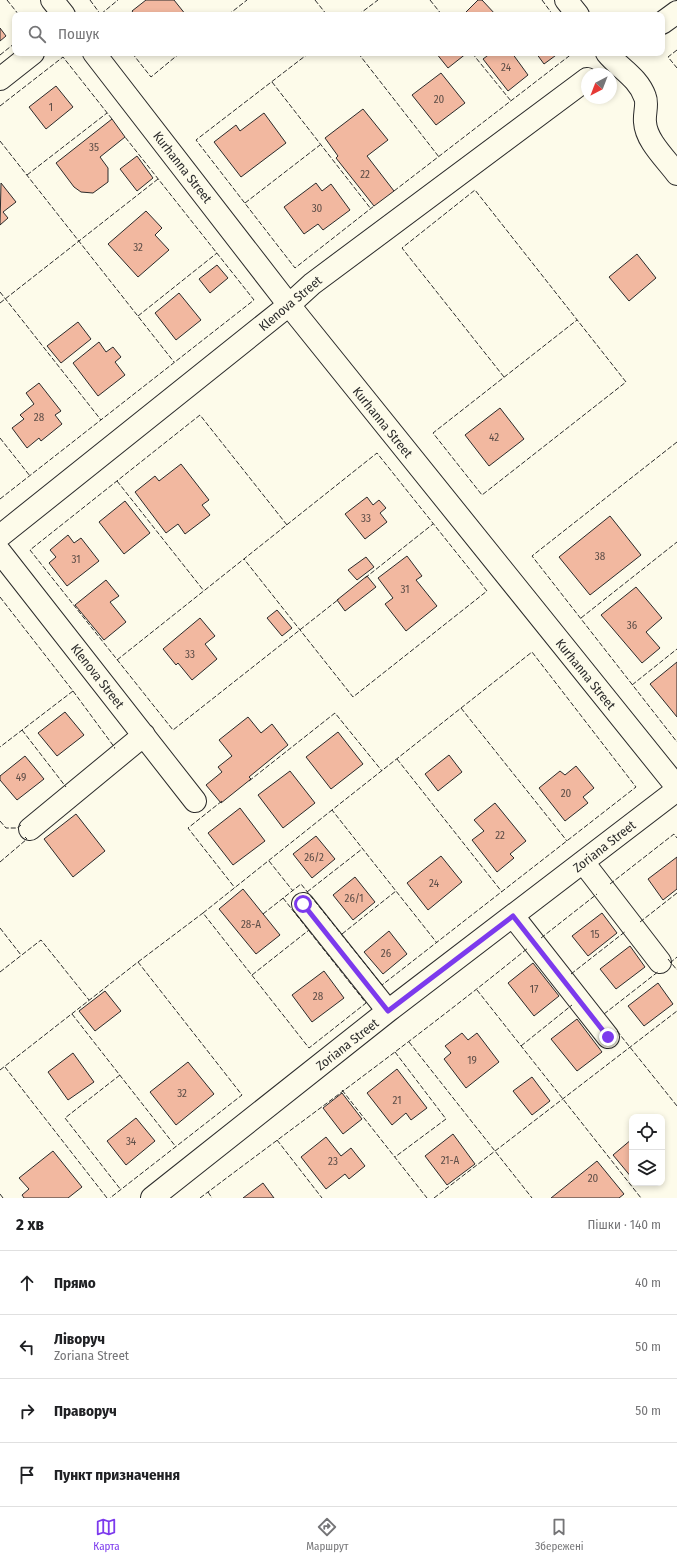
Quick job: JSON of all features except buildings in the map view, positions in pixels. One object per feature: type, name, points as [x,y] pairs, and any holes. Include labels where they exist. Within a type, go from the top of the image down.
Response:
[{"type":"street","points":[[52,0],[62,12]]},
{"type":"street","points":[[566,0],[576,12]]},
{"type":"street","points":[[665,21],[677,12]]},
{"type":"street","points":[[0,79],[29,56]]},
{"type":"street","name":"Kurhanna Street","points":[[96,56],[290,305],[677,788]]},
{"type":"street","points":[[600,68],[613,56]]},
{"type":"street","points":[[615,56],[630,74],[646,98],[645,123],[652,141],[677,174]]},
{"type":"street","name":"Klenova Street","points":[[0,536],[290,305],[312,284],[581,83]]},
{"type":"street","name":"Klenova Street","points":[[0,552],[195,800]]},
{"type":"street","points":[[30,829],[144,735]]},
{"type":"street","name":"Zoriana Street","points":[[152,1198],[388,1011],[677,788]]},
{"type":"street","points":[[583,862],[660,962]]},
{"type":"street","points":[[303,904],[388,1011]]},
{"type":"street","points":[[513,916],[608,1037]]},
{"type":"fence","points":[[7,0],[17,12]]},
{"type":"fence","points":[[90,0],[99,12]]},
{"type":"fence","points":[[103,12],[118,0]]},
{"type":"fence","points":[[232,12],[247,0]]},
{"type":"fence","points":[[315,0],[325,12]]},
{"type":"fence","points":[[362,12],[378,0]]},
{"type":"fence","points":[[430,0],[440,12]]},
{"type":"fence","points":[[542,0],[551,12]]},
{"type":"fence","points":[[0,55],[12,45]]},
{"type":"fence","points":[[677,50],[668,57],[677,68]]},
{"type":"fence","points":[[134,56],[151,77],[176,56]]},
{"type":"fence","points":[[305,56],[196,140],[295,268],[374,206]]},
{"type":"fence","points":[[360,56],[439,157]]},
{"type":"fence","points":[[474,56],[511,101]]},
{"type":"fence","points":[[394,191],[569,56]]},
{"type":"fence","points":[[0,106],[63,57],[112,119]]},
{"type":"fence","points":[[272,82],[371,209]]},
{"type":"fence","points":[[27,175],[107,113]]},
{"type":"fence","points":[[0,499],[254,300],[125,137]]},
{"type":"fence","points":[[0,141],[174,362]]},
{"type":"fence","points":[[245,203],[320,145]]},
{"type":"fence","points":[[0,303],[158,179]]},
{"type":"fence","points":[[504,377],[402,248],[475,190],[626,382],[482,495],[433,433],[577,320]]},
{"type":"fence","points":[[138,316],[217,253]]},
{"type":"fence","points":[[0,292],[101,420]]},
{"type":"fence","points":[[287,525],[200,415],[30,550],[173,730],[339,599]]},
{"type":"fence","points":[[0,438],[30,476]]},
{"type":"fence","points":[[677,442],[532,556],[677,742]]},
{"type":"fence","points":[[117,660],[377,453],[487,591],[353,697],[244,559]]},
{"type":"fence","points":[[117,481],[204,591]]},
{"type":"fence","points":[[365,578],[433,524]]},
{"type":"fence","points":[[581,618],[677,542]]},
{"type":"fence","points":[[0,597],[73,691],[0,747]]},
{"type":"fence","points":[[632,685],[677,649]]},
{"type":"fence","points":[[263,914],[301,884],[382,985],[636,787],[532,652],[332,810],[437,943]]},
{"type":"fence","points":[[73,691],[114,748]]},
{"type":"fence","points":[[461,708],[567,841]]},
{"type":"fence","points":[[249,781],[335,713],[382,771]]},
{"type":"fence","points":[[22,730],[66,787]]},
{"type":"fence","points":[[397,759],[502,892]]},
{"type":"fence","points":[[222,801],[188,828],[235,888]]},
{"type":"fence","points":[[283,898],[366,1003],[309,1048],[203,913],[332,810]]},
{"type":"fence","points":[[0,821],[6,828],[17,828],[21,825]]},
{"type":"fence","points":[[610,884],[674,834],[677,838]]},
{"type":"fence","points":[[0,862],[27,839],[25,837]]},
{"type":"fence","points":[[307,892],[362,849]]},
{"type":"fence","points":[[269,861],[293,891]]},
{"type":"fence","points":[[342,934],[396,891]]},
{"type":"fence","points":[[640,922],[677,893]]},
{"type":"fence","points":[[541,938],[597,894]]},
{"type":"fence","points":[[138,962],[203,913]]},
{"type":"fence","points":[[0,928],[21,955]]},
{"type":"fence","points":[[252,975],[309,930]]},
{"type":"fence","points":[[571,974],[626,931]]},
{"type":"fence","points":[[0,972],[41,940],[89,1000]]},
{"type":"fence","points":[[200,1198],[406,1043],[528,948]]},
{"type":"fence","points":[[670,963],[677,957]]},
{"type":"fence","points":[[668,959],[677,970]]},
{"type":"fence","points":[[0,1070],[138,962],[242,1095],[110,1198]]},
{"type":"fence","points":[[604,1014],[659,971]]},
{"type":"fence","points":[[477,990],[641,1198]]},
{"type":"fence","points":[[521,1046],[572,1005]]},
{"type":"fence","points":[[434,1198],[677,1011]]},
{"type":"fence","points":[[72,1014],[176,1147]]},
{"type":"fence","points":[[617,1031],[677,1106]]},
{"type":"fence","points":[[409,1042],[532,1198]]},
{"type":"fence","points":[[395,1052],[446,1119],[395,1157]]},
{"type":"fence","points":[[5,1067],[107,1198]]},
{"type":"fence","points":[[120,1075],[65,1118],[121,1190]]},
{"type":"fence","points":[[342,1090],[427,1198]]},
{"type":"fence","points":[[277,1140],[322,1198]]},
{"type":"fence","points":[[208,1192],[212,1198]]},
{"type":"fence","points":[[0,1194],[3,1198]]},
{"type":"route","points":[[303,904],[388,1011],[513,916],[608,1037]]}]
